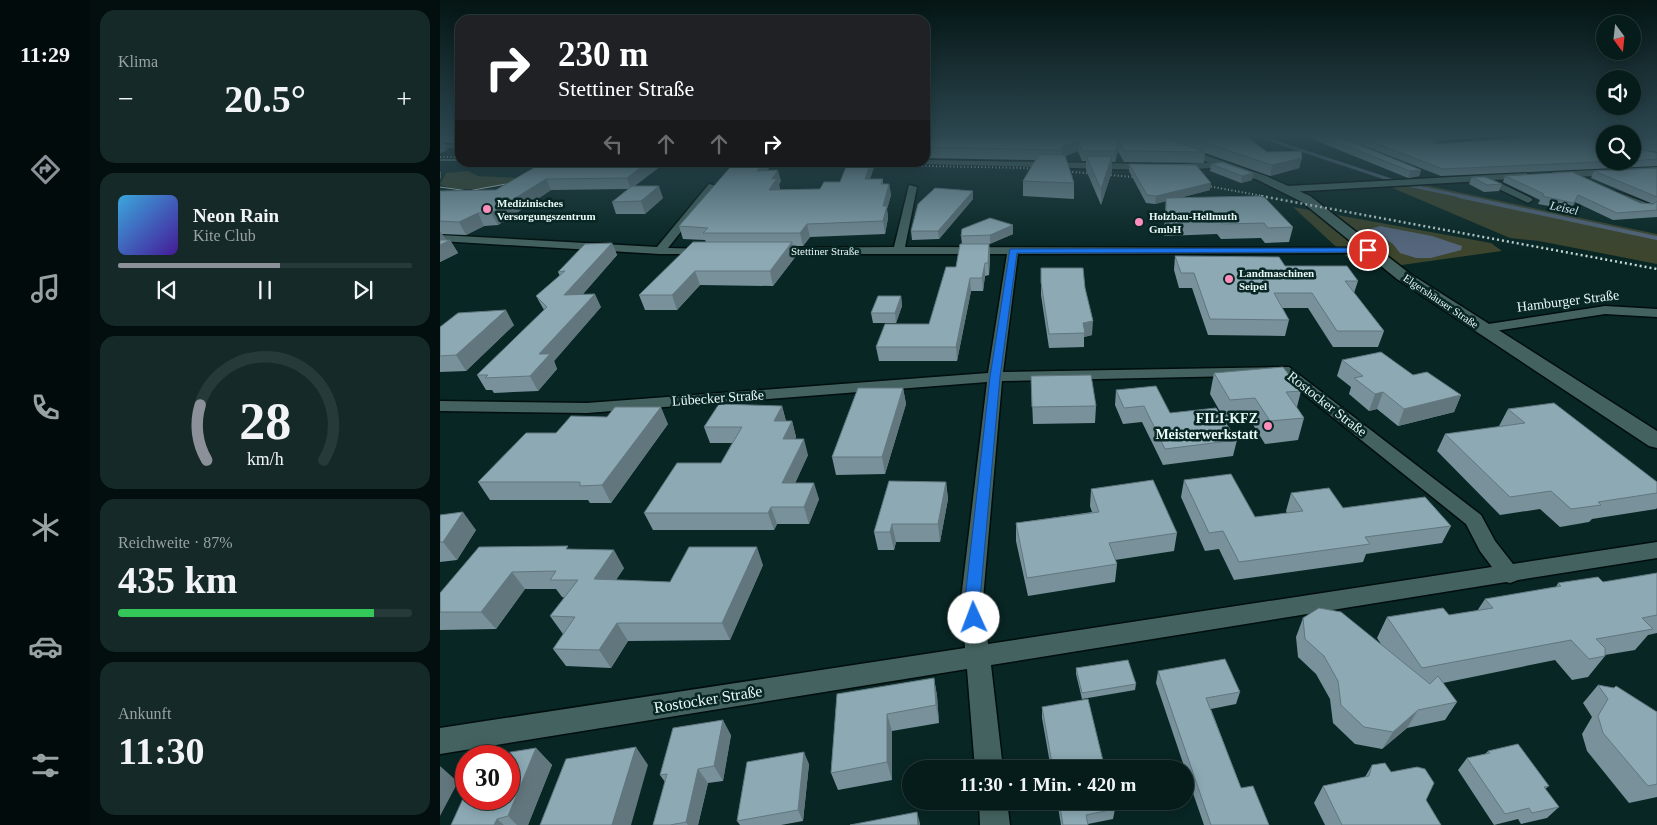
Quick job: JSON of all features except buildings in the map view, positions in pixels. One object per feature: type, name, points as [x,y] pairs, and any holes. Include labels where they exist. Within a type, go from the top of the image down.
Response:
[{"type":"street","name":"Elgershäuser Straße","points":[[1251,174],[1288,188],[1326,212],[1368,250],[1482,329],[1657,441]]},
{"type":"street","points":[[1426,174],[1443,181]]},
{"type":"street","points":[[1288,188],[1558,174]]},
{"type":"street","points":[[1569,174],[1586,182]]},
{"type":"street","points":[[1484,178],[1528,200]]},
{"type":"street","points":[[660,251],[712,186]]},
{"type":"street","points":[[899,250],[912,187]]},
{"type":"street","points":[[1604,189],[1631,200]]},
{"type":"street","points":[[440,238],[660,251],[720,251]]},
{"type":"street","name":"Stettiner Straße","points":[[760,251],[1368,250]]},
{"type":"street","points":[[988,760],[976,656],[972,599],[995,377],[1013,251]]},
{"type":"street","name":"Hamburger Straße","points":[[1482,329],[1605,310],[1657,313]]},
{"type":"street","name":"Rostocker Straße","points":[[995,377],[1284,370],[1474,520],[1487,546],[1510,574]]},
{"type":"street","name":"Lübecker Straße","points":[[440,406],[587,408],[995,377]]},
{"type":"street","name":"Rostocker Straße","points":[[440,742],[1657,550]]},
{"type":"street","points":[[993,810],[995,825]]},
{"type":"green space","points":[[445,174],[517,178],[501,185],[467,189],[456,189],[440,184]]},
{"type":"green space","points":[[1420,184],[1657,234],[1657,264],[1539,241],[1510,238],[1388,186]]},
{"type":"green space","points":[[1293,207],[1491,243],[1502,251],[1380,268],[1358,267]]},
{"type":"water","points":[[1380,226],[1432,236],[1462,246],[1461,250],[1431,258],[1416,258],[1400,253],[1393,244],[1370,229]]},
{"type":"waterway","name":"Leisel","points":[[1374,174],[1394,181]]},
{"type":"waterway","name":"Leisel","points":[[1408,185],[1465,197]]},
{"type":"waterway","name":"Leisel","points":[[1459,196],[1657,238]]},
{"type":"tram line","points":[[440,187],[468,191],[517,182]]},
{"type":"railway","points":[[1103,174],[1145,178]]},
{"type":"railway","points":[[1197,184],[1268,197]]},
{"type":"railway","points":[[1261,196],[1657,269]]},
{"type":"place","name":"Medizinisches Versorgungszentrum","points":[[487,209]]},
{"type":"place","name":"Holzbau-Hellmuth GmbH","points":[[1139,222]]},
{"type":"place","name":"Landmaschinen Seipel","points":[[1229,279]]},
{"type":"place","name":"FILI-KFZ Meisterwerkstatt","points":[[1268,426]]},
{"type":"route","points":[[974,618],[972,599],[995,377],[1013,251],[1368,250]]}]
